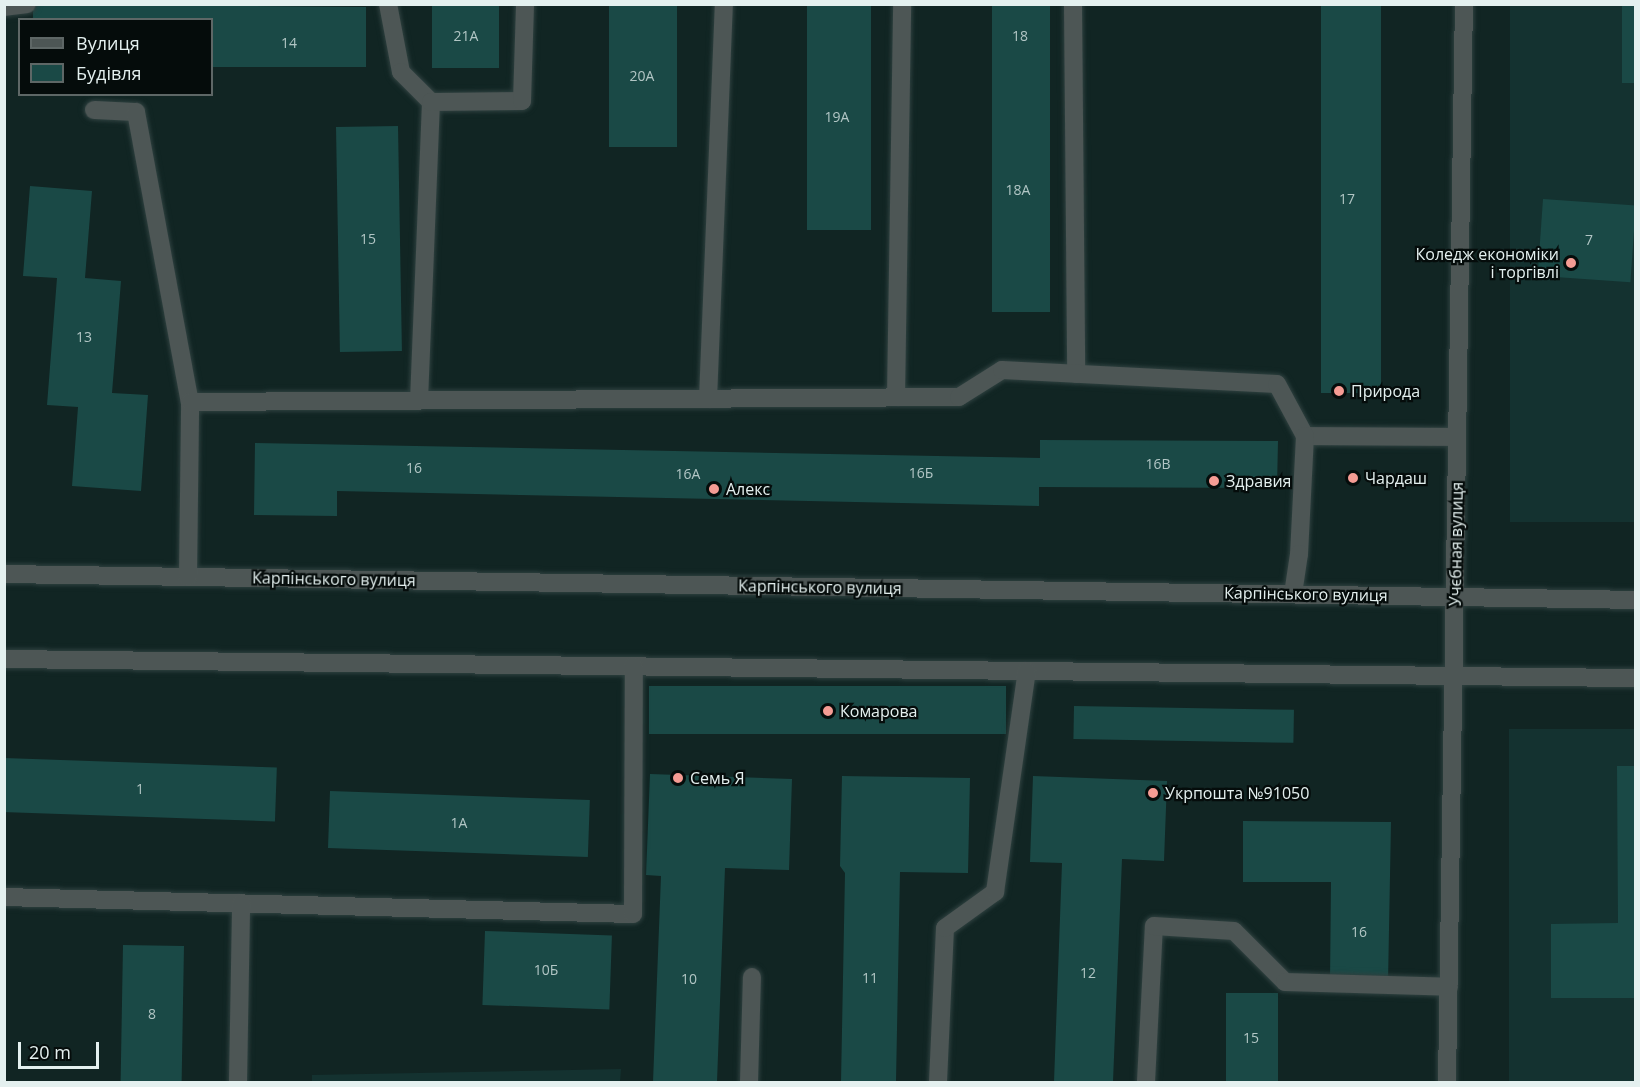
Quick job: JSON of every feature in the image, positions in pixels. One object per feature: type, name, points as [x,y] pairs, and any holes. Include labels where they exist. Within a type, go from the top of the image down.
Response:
[{"type":"street","points":[[4,7],[27,4]]},
{"type":"street","points":[[388,4],[401,72],[431,102],[522,101],[525,4]]},
{"type":"street","points":[[708,399],[724,4]]},
{"type":"street","points":[[896,398],[902,4]]},
{"type":"street","points":[[1073,4],[1076,374]]},
{"type":"street","name":"Учєбная вулиця","points":[[1448,1083],[1456,676],[1455,597],[1464,4]]},
{"type":"street","points":[[419,401],[431,102]]},
{"type":"street","points":[[94,110],[136,112],[190,402],[188,577]]},
{"type":"street","points":[[190,402],[959,397],[1002,370],[1276,384],[1305,436],[1299,554],[1293,594]]},
{"type":"street","points":[[1305,436],[1457,437]]},
{"type":"street","name":"Карпінського вулиця","points":[[4,574],[1635,600]]},
{"type":"street","points":[[4,658],[1635,678]]},
{"type":"street","points":[[4,897],[633,914],[634,666]]},
{"type":"street","points":[[938,1083],[945,928],[995,892],[1027,671]]},
{"type":"street","points":[[238,1083],[241,903]]},
{"type":"street","points":[[1146,1083],[1154,926],[1234,931],[1285,982],[1449,987]]},
{"type":"street","points":[[749,1083],[752,977]]},
{"type":"shaded area","name":"Коледж економіки і торгівлі","points":[[1510,5],[1635,5],[1635,522],[1510,522]]},
{"type":"shaded area","points":[[1509,729],[1635,729],[1635,1082],[1509,1082]]},
{"type":"shaded area","points":[[621,1069],[620,1082],[312,1082],[312,1075]]},
{"type":"building","points":[[33,4],[366,7],[366,67],[213,67],[213,18],[33,18]]},
{"type":"building","points":[[432,4],[499,4],[499,68],[432,68]]},
{"type":"building","points":[[609,4],[677,4],[677,147],[609,147]]},
{"type":"building","points":[[807,4],[871,4],[871,230],[807,230]]},
{"type":"building","points":[[992,4],[1050,4],[1050,312],[992,312]]},
{"type":"building","points":[[1321,4],[1381,4],[1381,393],[1321,393]]},
{"type":"building","points":[[1622,4],[1636,4],[1636,83],[1622,83]]},
{"type":"building","points":[[398,126],[402,351],[340,352],[336,127]]},
{"type":"building","points":[[30,186],[92,191],[85,278],[121,281],[112,393],[148,395],[141,491],[72,486],[78,407],[47,405],[57,278],[23,276]]},
{"type":"building","points":[[1543,199],[1636,205],[1630,282],[1538,276]]},
{"type":"building","points":[[1040,440],[1278,441],[1277,488],[1039,487],[1039,506],[337,491],[337,516],[254,515],[255,443],[1040,458]]},
{"type":"building","name":"Комарова","points":[[649,686],[1006,686],[1006,734],[649,734]]},
{"type":"building","points":[[1074,706],[1294,710],[1293,743],[1073,739]]},
{"type":"building","points":[[4,758],[277,768],[275,821],[4,812]]},
{"type":"building","points":[[1617,766],[1636,766],[1636,998],[1551,998],[1551,924],[1618,923]]},
{"type":"building","points":[[650,774],[792,779],[789,870],[725,868],[717,1082],[653,1082],[661,876],[646,875]]},
{"type":"building","points":[[842,776],[970,778],[968,873],[900,872],[896,1082],[841,1082],[845,873],[840,866]]},
{"type":"building","points":[[1033,776],[1167,781],[1164,861],[1122,859],[1113,1082],[1054,1082],[1062,863],[1030,862]]},
{"type":"building","points":[[330,791],[590,800],[588,857],[328,848]]},
{"type":"building","points":[[1243,821],[1391,822],[1388,983],[1330,982],[1331,882],[1243,882]]},
{"type":"building","points":[[485,931],[612,935],[609,1009],[482,1005]]},
{"type":"building","points":[[123,945],[184,946],[182,1082],[121,1082]]},
{"type":"building","points":[[1226,993],[1278,993],[1278,1082],[1226,1082]]},
{"type":"place","name":"Коледж економіки і торгівлі","points":[[1571,263]]},
{"type":"place","name":"Природа","points":[[1339,391]]},
{"type":"place","name":"Чардаш","points":[[1353,478]]},
{"type":"place","name":"Здравия","points":[[1214,481]]},
{"type":"place","name":"Алекс","points":[[714,489]]},
{"type":"place","name":"Комарова","points":[[828,711]]},
{"type":"place","name":"Семь Я","points":[[678,778]]},
{"type":"place","name":"Укрпошта №91050","points":[[1153,793]]}]
